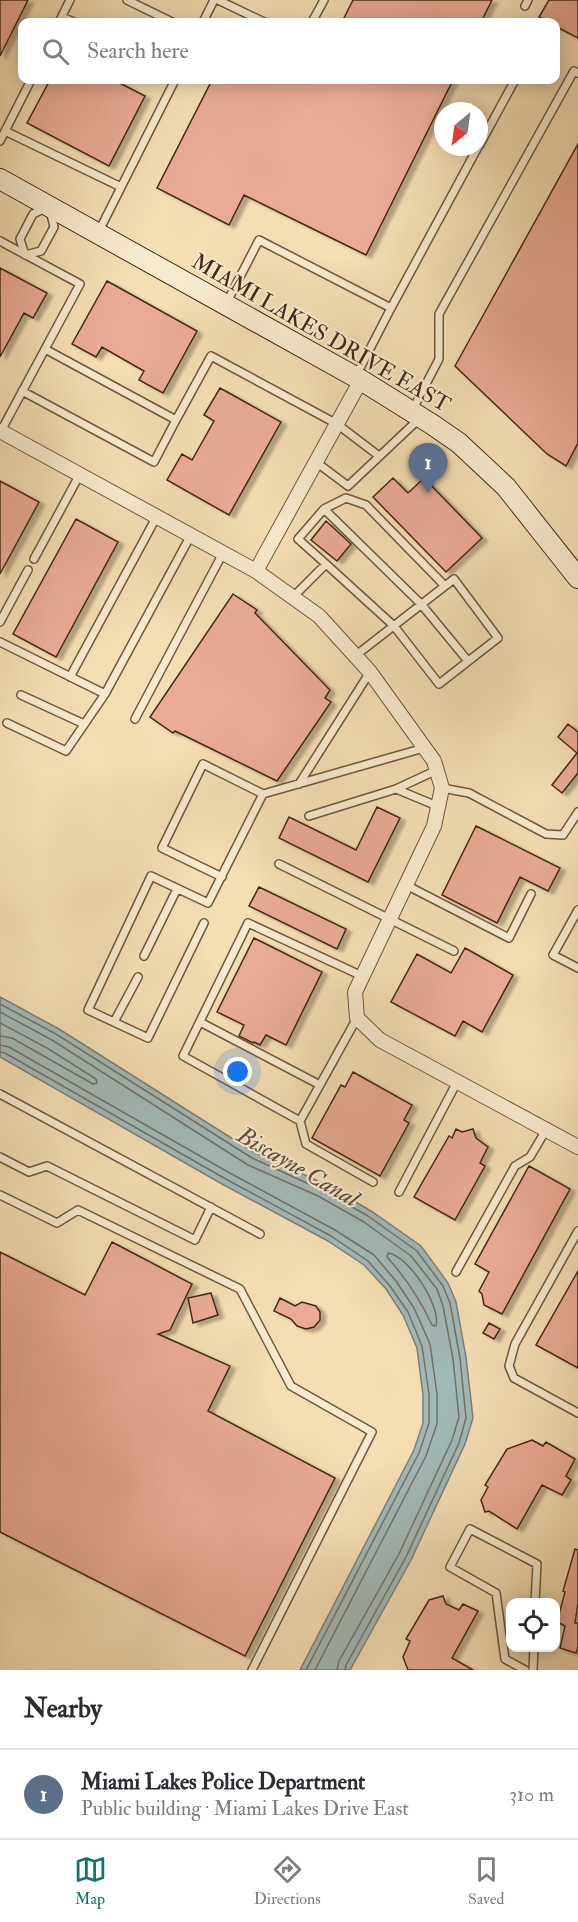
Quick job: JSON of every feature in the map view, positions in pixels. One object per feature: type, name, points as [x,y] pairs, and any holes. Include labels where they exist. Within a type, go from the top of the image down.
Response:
[{"type":"main road","name":"MIAMI LAKES DRIVE EAST","points":[[0,178],[358,379],[417,414],[459,443],[507,487],[578,578]]},
{"type":"street","points":[[256,571],[337,424],[358,379]]},
{"type":"street","points":[[0,431],[256,571],[319,616],[370,672],[434,761],[442,788],[434,826],[355,992],[357,1018],[380,1040],[578,1147]]},
{"type":"lane","points":[[62,18],[70,0]]},
{"type":"lane","points":[[127,0],[164,18]]},
{"type":"lane","points":[[205,18],[216,0],[255,18]]},
{"type":"lane","points":[[314,18],[324,0]]},
{"type":"lane","points":[[316,462],[348,486],[417,414],[438,359],[439,314],[574,71],[578,73]]},
{"type":"lane","points":[[0,141],[29,84]]},
{"type":"lane","points":[[98,233],[173,84]]},
{"type":"lane","points":[[488,130],[513,84]]},
{"type":"lane","points":[[5,131],[121,186]]},
{"type":"lane","points":[[358,379],[391,308],[474,156]]},
{"type":"lane","points":[[49,206],[54,227],[41,251],[26,255],[20,239],[33,214],[49,206]]},
{"type":"lane","points":[[226,305],[259,240],[391,308]]},
{"type":"lane","points":[[0,241],[80,284],[0,431]]},
{"type":"lane","points":[[45,349],[176,420]]},
{"type":"lane","points":[[22,391],[154,462],[211,356],[337,424],[379,456]]},
{"type":"lane","points":[[34,559],[80,474]]},
{"type":"lane","points":[[356,656],[394,626],[421,604],[445,586],[454,579],[498,638],[439,684],[394,626],[298,539],[324,509],[346,498],[366,505],[445,586]]},
{"type":"lane","points":[[324,509],[421,604],[468,661]]},
{"type":"lane","points":[[70,677],[157,516]]},
{"type":"lane","points":[[7,723],[66,751],[105,694],[191,535]]},
{"type":"lane","points":[[135,719],[223,553]]},
{"type":"lane","points":[[293,597],[327,564]]},
{"type":"lane","points":[[0,622],[28,570]]},
{"type":"lane","points":[[0,642],[105,694]]},
{"type":"lane","points":[[299,784],[370,672]]},
{"type":"lane","points":[[21,695],[84,724]]},
{"type":"lane","points":[[222,877],[162,848],[203,764],[263,795],[424,748]]},
{"type":"lane","points":[[309,816],[396,789],[437,770]]},
{"type":"lane","points":[[442,788],[469,794],[546,834],[563,835],[578,812]]},
{"type":"lane","points":[[396,789],[437,806]]},
{"type":"lane","points":[[204,923],[147,1038],[88,1010],[151,876],[208,903],[263,795]]},
{"type":"lane","points":[[279,864],[454,951]]},
{"type":"lane","points":[[406,885],[509,938],[531,894]]},
{"type":"lane","points":[[144,956],[177,889]]},
{"type":"lane","points":[[578,910],[553,955],[578,968]]},
{"type":"lane","points":[[300,1121],[183,1056],[248,923],[362,976]]},
{"type":"lane","points":[[114,1022],[138,977]]},
{"type":"lane","points":[[357,1018],[300,1121],[306,1144],[374,1182]]},
{"type":"lane","points":[[200,1022],[320,1085]]},
{"type":"lane","points":[[399,1192],[457,1082]]},
{"type":"lane","points":[[0,1094],[260,1234]]},
{"type":"lane","points":[[456,1272],[515,1167],[530,1157],[546,1130]]},
{"type":"lane","points":[[0,1157],[29,1172],[47,1166],[195,1240],[211,1207]]},
{"type":"lane","points":[[0,1195],[57,1222],[78,1210],[240,1289],[291,1386],[372,1432],[252,1670]]},
{"type":"lane","points":[[578,1231],[515,1344],[509,1366],[514,1378],[578,1413]]},
{"type":"lane","points":[[525,1670],[505,1659],[496,1593],[450,1567],[470,1529],[537,1564],[535,1598]]},
{"type":"lane","points":[[533,1670],[534,1652]]},
{"type":"water","points":[[0,997],[59,1029],[255,1153],[325,1184],[371,1211],[421,1246],[448,1283],[456,1302],[466,1357],[473,1418],[465,1444],[411,1560],[350,1670],[300,1670],[414,1450],[423,1423],[423,1395],[417,1348],[403,1315],[386,1289],[364,1265],[328,1241],[222,1184],[0,1057]]},
{"type":"building","points":[[0,0],[28,0],[18,18],[0,56]]},
{"type":"building","points":[[353,0],[492,0],[483,18],[344,18]]},
{"type":"building","points":[[549,0],[578,0],[578,38],[560,29],[560,18],[539,17]]},
{"type":"building","points":[[48,84],[122,84],[145,96],[109,166],[27,123]]},
{"type":"building","points":[[210,84],[451,84],[442,102],[434,102],[434,118],[366,255],[244,195],[229,225],[157,188]]},
{"type":"building","points":[[578,144],[578,443],[566,466],[547,454],[455,366]]},
{"type":"building","points":[[0,268],[47,293],[33,318],[24,313],[0,357]]},
{"type":"building","points":[[107,281],[197,331],[163,393],[139,380],[144,371],[102,347],[96,357],[72,344]]},
{"type":"building","points":[[220,388],[281,422],[229,515],[167,480],[182,454],[192,460],[214,421],[204,415]]},
{"type":"building","points":[[393,478],[408,493],[424,478],[482,538],[446,572],[373,497]]},
{"type":"building","points":[[0,481],[39,502],[0,574]]},
{"type":"building","points":[[76,519],[118,542],[56,657],[13,634]]},
{"type":"building","points":[[326,521],[351,544],[337,561],[311,540]]},
{"type":"building","points":[[233,594],[257,610],[255,613],[330,690],[325,698],[331,702],[277,781],[175,731],[173,733],[150,717]]},
{"type":"building","points":[[568,724],[578,732],[578,773],[562,793],[552,785],[577,753],[558,737]]},
{"type":"building","points":[[377,807],[400,818],[368,882],[279,838],[289,817],[356,850]]},
{"type":"building","points":[[476,826],[560,868],[548,891],[520,877],[497,923],[442,895]]},
{"type":"building","points":[[259,887],[346,929],[337,949],[249,906]]},
{"type":"building","points":[[254,938],[322,972],[286,1045],[266,1035],[260,1045],[253,1043],[239,1036],[244,1025],[217,1012]]},
{"type":"building","points":[[465,948],[513,975],[482,1032],[463,1021],[455,1036],[391,1002],[417,954],[451,973]]},
{"type":"building","points":[[353,1072],[412,1105],[404,1120],[409,1123],[380,1176],[312,1138],[341,1085],[345,1087]]},
{"type":"building","points":[[456,1129],[462,1132],[473,1129],[476,1138],[488,1147],[480,1163],[485,1166],[455,1220],[414,1197],[449,1136],[452,1138]]},
{"type":"building","points":[[529,1166],[570,1189],[502,1314],[484,1305],[482,1294],[479,1291],[489,1272],[475,1264]]},
{"type":"building","points":[[112,1242],[192,1284],[170,1330],[158,1334],[230,1366],[208,1411],[335,1478],[245,1656],[0,1532],[0,1252],[85,1295]]},
{"type":"building","points":[[578,1271],[578,1368],[536,1345]]},
{"type":"building","points":[[211,1293],[218,1315],[193,1323],[188,1298]]},
{"type":"building","points":[[280,1298],[295,1306],[302,1302],[316,1306],[320,1312],[320,1320],[314,1327],[306,1329],[297,1326],[291,1319],[274,1311]]},
{"type":"building","points":[[489,1323],[500,1329],[494,1339],[483,1333]]},
{"type":"building","points":[[532,1440],[543,1446],[546,1442],[575,1459],[566,1476],[571,1480],[562,1495],[542,1485],[517,1529],[489,1511],[485,1512],[481,1500],[488,1487],[485,1485],[507,1449]]},
{"type":"building","points":[[575,1549],[578,1550],[578,1603],[575,1623],[578,1623],[578,1647],[576,1653],[560,1648],[565,1626],[560,1624],[560,1611],[565,1592],[563,1591]]},
{"type":"building","points":[[443,1596],[446,1604],[459,1610],[463,1604],[478,1611],[452,1658],[473,1670],[408,1670],[403,1657],[410,1641],[406,1639],[429,1600]]},
{"type":"place","name":"Miami Lakes Police Department","points":[[428,493]]},
{"type":"water label","name":"Biscayne Canal","points":[[298,1167]]}]
